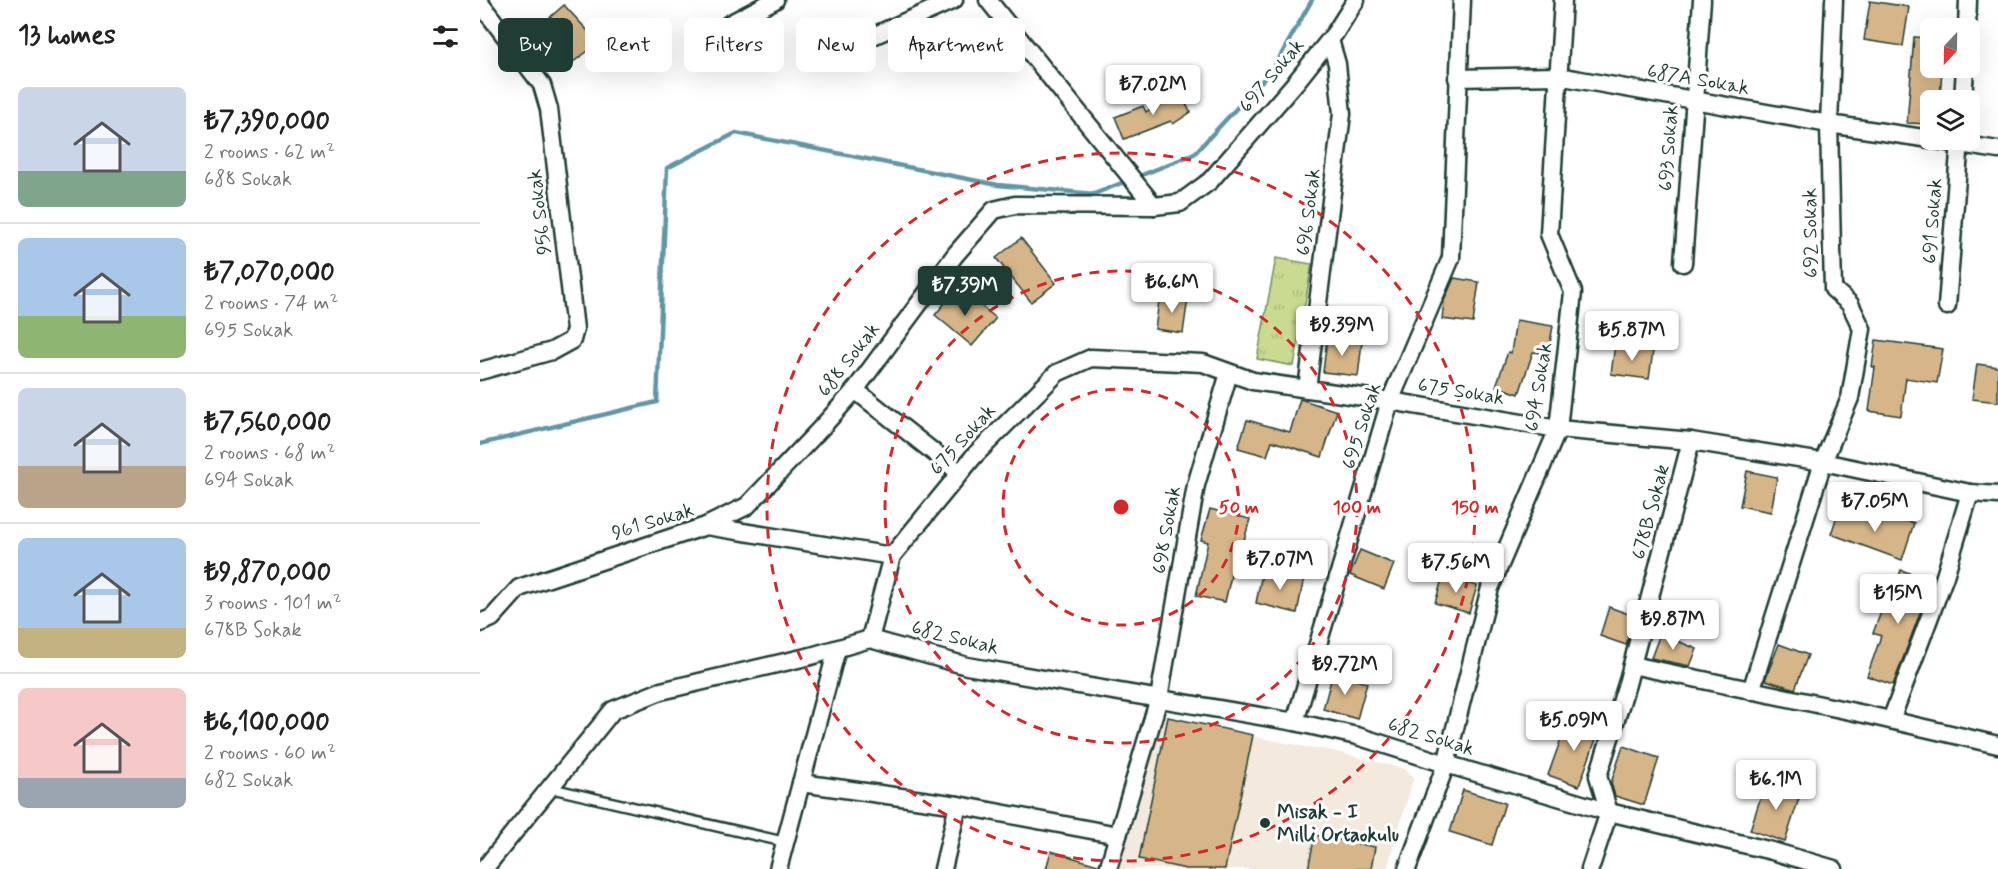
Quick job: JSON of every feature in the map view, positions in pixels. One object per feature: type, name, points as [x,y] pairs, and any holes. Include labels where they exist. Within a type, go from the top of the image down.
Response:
[{"type":"street","points":[[740,18],[775,0]]},
{"type":"street","points":[[876,35],[954,0]]},
{"type":"street","points":[[988,0],[1154,206]]},
{"type":"street","name":"697 Sokak","points":[[1154,206],[1180,203],[1210,181],[1330,40],[1356,0]]},
{"type":"street","name":"695 Sokak","points":[[1295,722],[1390,401],[1451,258],[1462,0]]},
{"type":"street","name":"694 Sokak","points":[[1407,869],[1446,764],[1490,588],[1558,429],[1573,292],[1549,234],[1563,0]]},
{"type":"street","name":"693 Sokak","points":[[1683,263],[1702,0]]},
{"type":"street","name":"692 Sokak","points":[[1751,691],[1823,462],[1850,398],[1862,329],[1850,304],[1833,288],[1829,124],[1834,0]]},
{"type":"street","points":[[1967,18],[1968,0]]},
{"type":"street","name":"956 Sokak","points":[[480,3],[542,84],[549,109],[575,329],[572,340],[552,351],[480,371]]},
{"type":"street","name":"696 Sokak","points":[[1307,389],[1342,114],[1337,64],[1330,40]]},
{"type":"street","name":"687A Sokak","points":[[1457,78],[1558,76],[1829,124],[1920,137]]},
{"type":"street","name":"687A Sokak","points":[[1980,146],[1998,150]]},
{"type":"street","name":"691 Sokak","points":[[1947,306],[1959,150]]},
{"type":"street","name":"688 Sokak","points":[[706,526],[747,506],[823,426],[855,390],[956,255],[994,210],[1015,205],[1154,206]]},
{"type":"street","name":"675 Sokak","points":[[892,555],[974,456],[1057,373],[1091,358],[1203,363],[1253,381],[1558,429],[1691,441],[1823,462],[1970,493],[1998,495]]},
{"type":"street","name":"698 Sokak","points":[[1108,869],[1159,698],[1196,485],[1229,373]]},
{"type":"street","points":[[855,390],[960,473]]},
{"type":"street","name":"678B Sokak","points":[[1609,812],[1598,776],[1632,665],[1691,441]]},
{"type":"street","points":[[1891,720],[1945,576],[1970,493]]},
{"type":"street","name":"961 Sokak","points":[[480,623],[492,618],[519,588],[706,526],[892,555]]},
{"type":"street","points":[[484,869],[613,710],[661,691],[870,639],[892,555]]},
{"type":"street","name":"682 Sokak","points":[[870,639],[967,666],[1295,722],[1357,736],[1609,812],[1772,850],[1834,869]]},
{"type":"street","points":[[778,869],[837,649]]},
{"type":"street","points":[[1632,665],[1998,745]]},
{"type":"street","points":[[801,783],[958,805],[1118,835]]},
{"type":"street","points":[[943,869],[958,805]]},
{"type":"street","points":[[1590,869],[1609,812]]},
{"type":"lane","points":[[550,788],[785,842]]},
{"type":"shaded area","name":"Misak - I Milli Ortaokulu","points":[[1165,719],[1329,750],[1405,769],[1414,777],[1387,869],[1118,869],[1154,732]]},
{"type":"green space","points":[[1276,258],[1312,264],[1294,366],[1257,359]]},
{"type":"building","points":[[1870,1],[1909,7],[1903,46],[1864,40]]},
{"type":"building","points":[[564,5],[585,28],[585,53],[573,62],[573,18],[549,18]]},
{"type":"building","points":[[1914,37],[1920,37],[1920,78],[1941,78],[1941,90],[1920,90],[1920,124],[1907,123]]},
{"type":"building","points":[[1177,91],[1191,112],[1173,124],[1171,121],[1124,139],[1115,117],[1143,106],[1146,112]]},
{"type":"building","points":[[1021,238],[1056,283],[1031,302],[996,258]]},
{"type":"building","points":[[1454,278],[1479,282],[1473,323],[1442,319],[1444,301]]},
{"type":"building","points":[[958,287],[996,318],[972,346],[935,315]]},
{"type":"building","points":[[1160,294],[1188,298],[1183,333],[1155,329]]},
{"type":"building","points":[[1516,320],[1553,326],[1548,354],[1533,352],[1519,394],[1496,386],[1508,352],[1511,353]]},
{"type":"building","points":[[1327,338],[1362,342],[1358,376],[1323,372]]},
{"type":"building","points":[[1876,340],[1943,349],[1937,383],[1906,378],[1901,416],[1869,411]]},
{"type":"building","points":[[1615,345],[1653,351],[1649,379],[1611,374]]},
{"type":"building","points":[[1977,364],[1998,367],[1998,402],[1972,399]]},
{"type":"building","points":[[1300,399],[1337,411],[1322,457],[1272,441],[1267,456],[1238,448],[1247,420],[1290,432]]},
{"type":"building","points":[[1747,471],[1777,477],[1771,512],[1740,506]]},
{"type":"building","points":[[1210,509],[1250,519],[1241,551],[1237,550],[1225,602],[1196,596],[1208,542],[1201,540]]},
{"type":"building","points":[[1839,510],[1882,524],[1885,514],[1914,523],[1902,560],[1831,534]]},
{"type":"building","points":[[1360,550],[1394,564],[1384,589],[1350,575]]},
{"type":"building","points":[[1263,569],[1304,578],[1297,613],[1256,603]]},
{"type":"building","points":[[1901,570],[1932,581],[1893,685],[1867,676],[1881,636],[1873,633],[1891,586],[1895,588]]},
{"type":"building","points":[[1443,576],[1477,586],[1469,613],[1435,603]]},
{"type":"building","points":[[1609,607],[1634,616],[1626,645],[1600,636]]},
{"type":"building","points":[[1660,634],[1697,649],[1690,666],[1651,658]]},
{"type":"building","points":[[1779,644],[1808,655],[1795,689],[1765,680]]},
{"type":"building","points":[[1333,673],[1367,683],[1357,719],[1323,709]]},
{"type":"building","points":[[1168,717],[1253,735],[1225,869],[1186,869],[1139,859]]},
{"type":"building","points":[[1569,717],[1600,728],[1579,786],[1548,775]]},
{"type":"building","points":[[1623,746],[1659,758],[1644,805],[1615,796],[1611,783]]},
{"type":"building","points":[[1766,781],[1801,792],[1785,842],[1750,830]]},
{"type":"building","points":[[1463,790],[1505,803],[1492,845],[1450,832]]},
{"type":"building","points":[[1315,835],[1375,847],[1371,869],[1308,869]]},
{"type":"building","points":[[1051,851],[1098,865],[1098,869],[1046,869]]},
{"type":"waterway","points":[[1137,177],[1194,154],[1273,69],[1312,0]]},
{"type":"waterway","points":[[480,444],[657,402],[667,168],[736,133],[998,185],[1094,194],[1129,180]]},
{"type":"place","name":"Misak - I Milli Ortaokulu","points":[[1265,823]]}]
